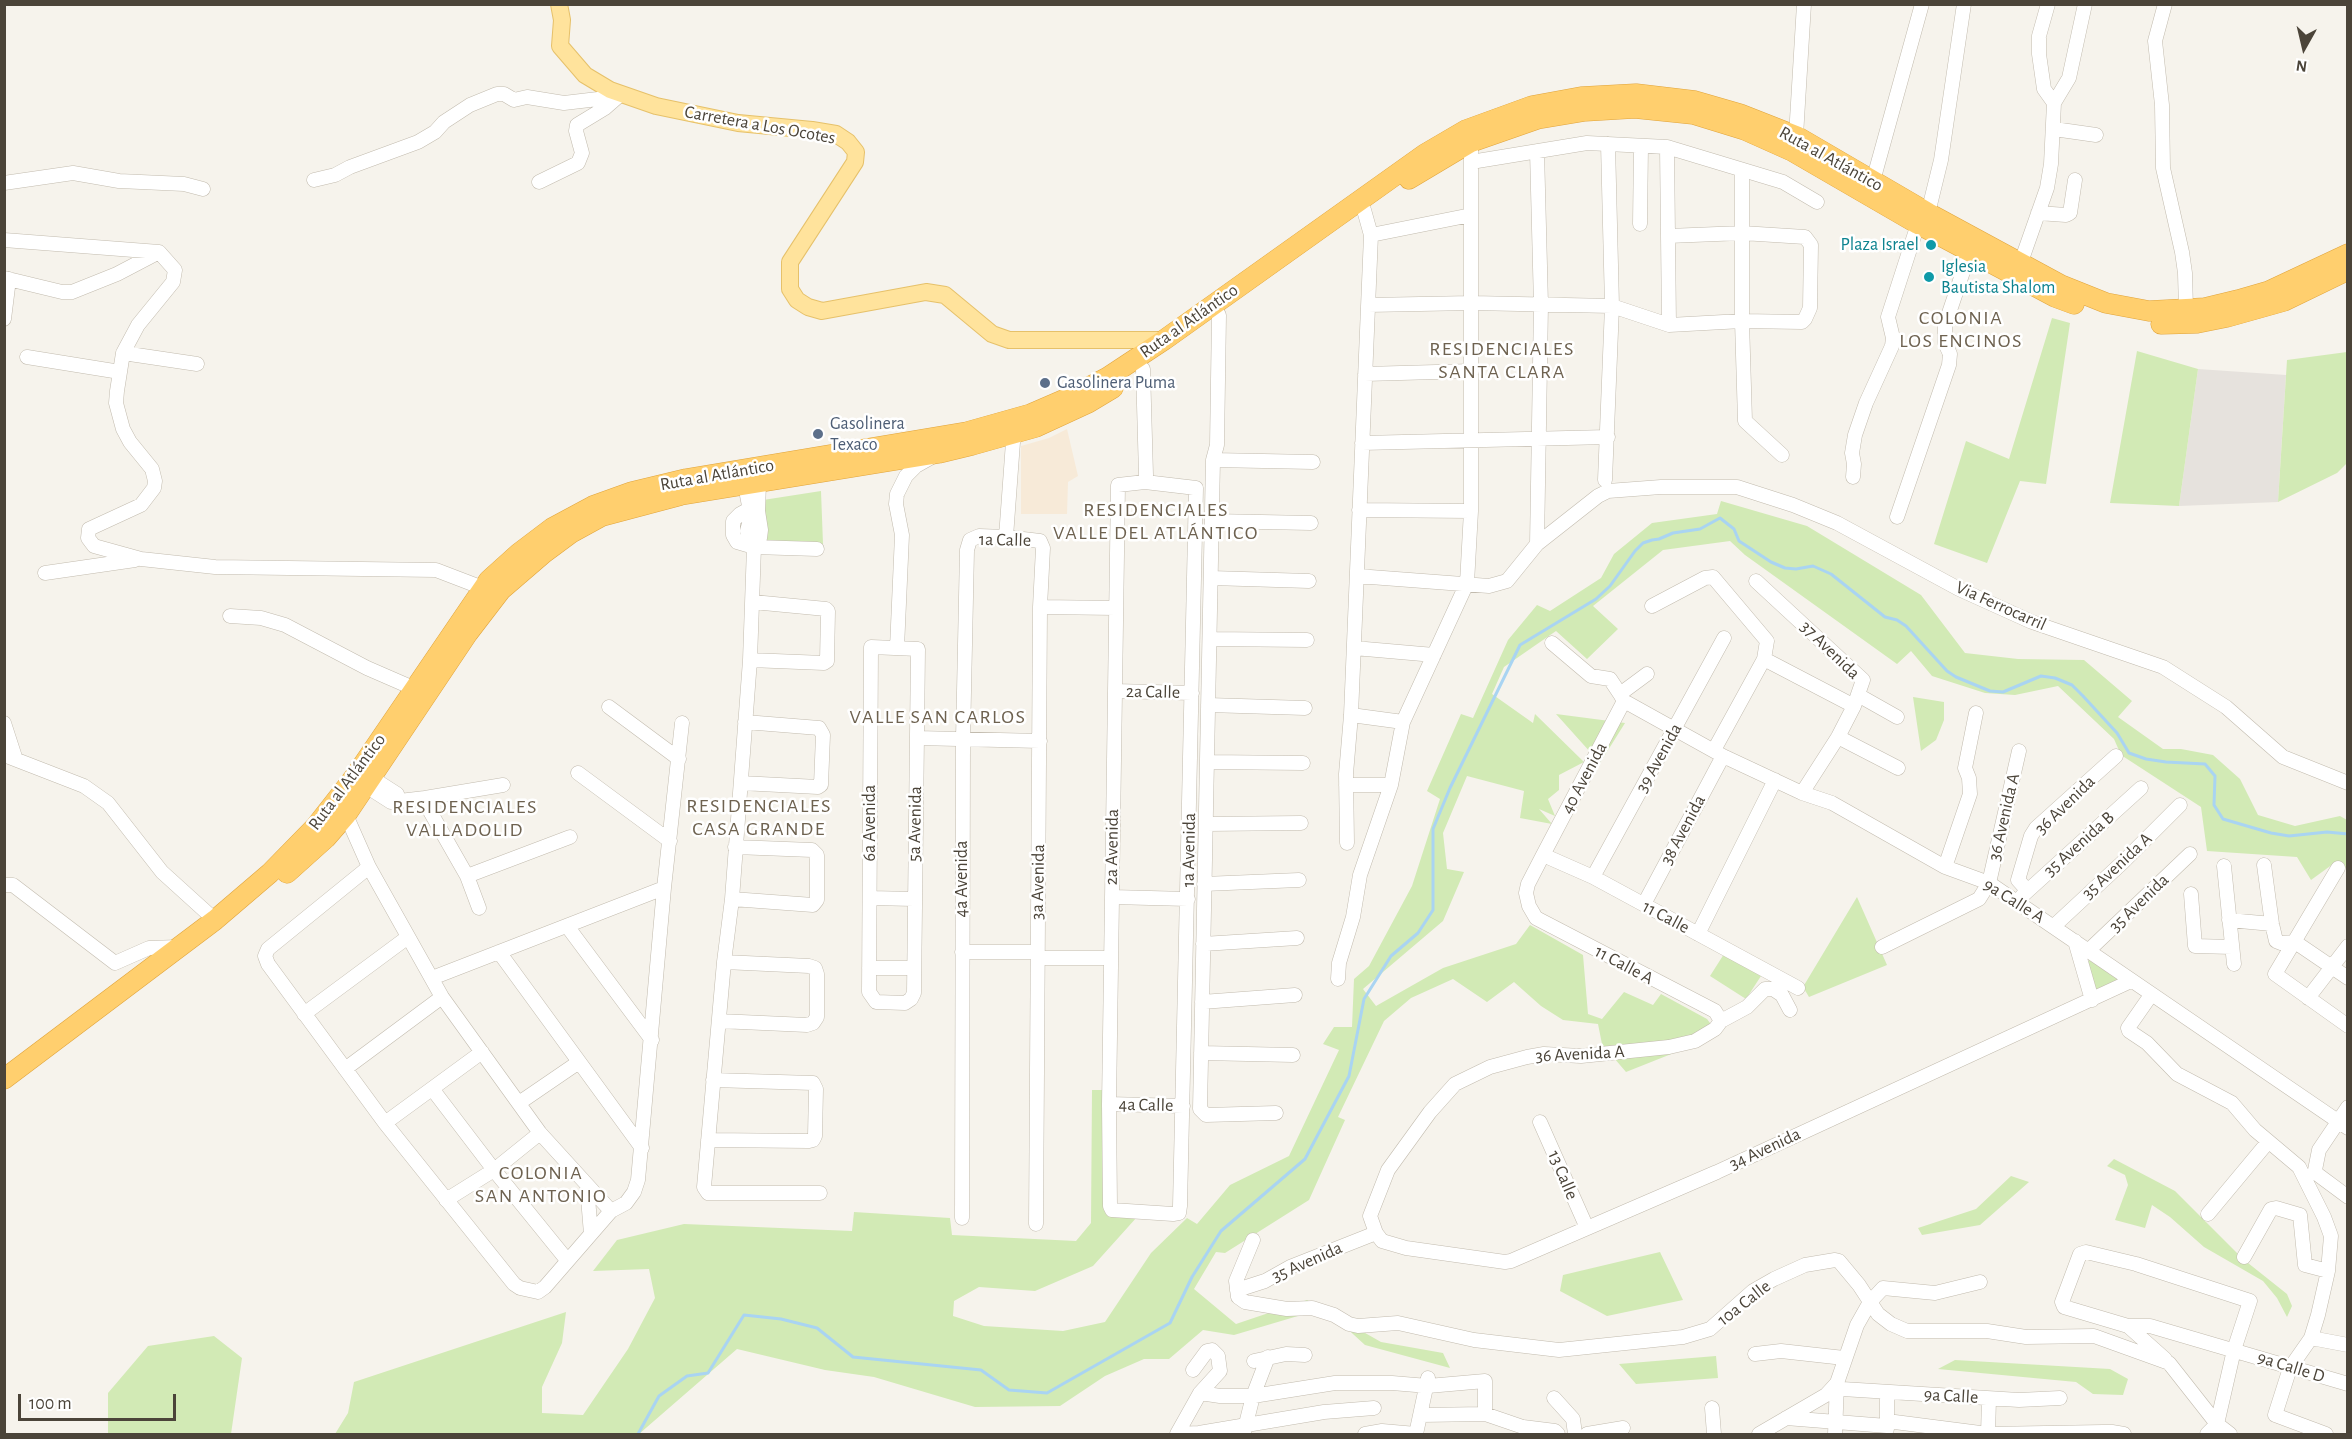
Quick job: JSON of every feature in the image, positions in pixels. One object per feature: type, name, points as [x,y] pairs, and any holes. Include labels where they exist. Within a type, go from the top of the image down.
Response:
[{"type":"highway","name":"Ruta al Atlántico","points":[[4,1095],[245,912],[326,838],[346,815],[488,606],[507,585],[571,533],[602,516],[681,495],[752,484],[786,471],[968,432],[1031,414],[1068,398],[1108,377],[1164,340],[1425,154],[1466,130],[1532,106],[1581,97],[1636,94],[1695,101],[1740,114],[1796,136],[1873,181],[1970,251],[2055,297],[2102,315],[2147,324],[2197,323],[2284,301],[2348,270]]},
{"type":"highway","name":"Ruta al Atlántico","points":[[4,1079],[215,920],[270,873],[316,826],[356,775],[483,588],[519,553],[552,528],[593,506],[632,492],[686,479],[786,471],[939,453],[1017,433],[1088,403],[1143,369],[1397,186],[1471,142],[1537,119],[1585,111],[1635,108],[1694,114],[1745,130],[1792,151],[1923,219],[2020,262],[2061,285],[2106,303],[2149,311],[2227,303],[2269,291],[2348,254]]},
{"type":"main road","name":"Carretera a Los Ocotes","points":[[559,4],[562,20],[560,46],[585,75],[619,94],[656,106],[738,123],[812,130],[836,135],[848,142],[856,152],[855,162],[790,262],[790,289],[797,300],[808,307],[822,311],[926,292],[945,295],[992,334],[1009,340],[1164,340]]},
{"type":"street","points":[[1796,136],[1804,4]]},
{"type":"street","points":[[1873,181],[1922,4]]},
{"type":"street","points":[[1853,477],[1852,453],[1855,435],[1866,403],[1892,346],[1893,338],[1888,317],[1923,219],[1941,160],[1964,4]]},
{"type":"street","points":[[2048,4],[2042,22],[2039,54],[2044,89],[2054,103]]},
{"type":"street","points":[[2020,262],[2048,180],[2054,129],[2054,103],[2069,78],[2085,4]]},
{"type":"street","points":[[2164,4],[2155,41],[2162,105],[2163,168],[2182,252],[2186,281],[2186,309]]},
{"type":"street","points":[[314,180],[335,175],[350,167],[418,142],[470,105],[497,94],[504,94],[514,100],[527,97],[564,103],[619,94]]},
{"type":"street","points":[[538,182],[581,160],[577,125],[605,108],[619,94]]},
{"type":"street","points":[[2054,129],[2096,135]]},
{"type":"street","points":[[1338,979],[1339,963],[1353,917],[1360,875],[1391,785],[1404,722],[1467,583],[1472,441],[1471,142]]},
{"type":"street","points":[[1471,162],[1587,143],[1666,147],[1783,182],[1816,202]]},
{"type":"street","points":[[1605,480],[1612,306],[1608,144]]},
{"type":"street","points":[[1640,224],[1641,146]]},
{"type":"street","points":[[1666,147],[1669,325]]},
{"type":"street","points":[[1537,150],[1541,305],[1537,544]]},
{"type":"street","points":[[1742,171],[1745,421],[1782,455]]},
{"type":"street","points":[[4,183],[73,173],[119,181],[184,184],[203,189]]},
{"type":"street","points":[[2038,213],[2066,215],[2070,213],[2075,180]]},
{"type":"street","points":[[1347,843],[1346,785],[1351,715],[1371,235],[1364,210]]},
{"type":"street","points":[[1371,235],[1471,215]]},
{"type":"street","points":[[1368,305],[1472,303],[1612,306],[1669,325],[1742,321],[1802,322],[1805,320],[1810,308],[1811,245],[1804,237],[1742,233],[1668,236]]},
{"type":"street","points":[[4,240],[159,252],[175,270],[175,278],[138,325],[123,353],[116,403],[119,417],[130,442],[152,470],[154,488],[141,505],[92,527],[87,534],[94,546],[141,559],[215,567],[436,570],[483,588]]},
{"type":"street","points":[[1897,518],[1949,365],[1950,354],[1945,343],[1945,325],[1970,251]]},
{"type":"street","points":[[4,319],[7,279],[50,290],[72,292],[117,274],[159,252]]},
{"type":"street","points":[[1214,318],[1208,444],[1213,460],[1200,1109],[1206,1115],[1276,1113]]},
{"type":"street","points":[[123,353],[197,364]]},
{"type":"street","points":[[27,357],[120,372]]},
{"type":"street","points":[[1143,369],[1145,482]]},
{"type":"street","points":[[1365,374],[1472,371]]},
{"type":"street","points":[[1006,537],[1013,442],[1017,433]]},
{"type":"street","points":[[1362,443],[1608,437]]},
{"type":"street","points":[[897,648],[902,535],[896,504],[897,494],[906,476],[916,466],[939,453]]},
{"type":"street","points":[[1213,460],[1313,462]]},
{"type":"street","name":"2a Avenida","points":[[1145,482],[1118,485],[1108,1104],[1111,1209],[1179,1213]]},
{"type":"street","name":"1a Avenida","points":[[1145,482],[1196,488],[1179,1213]]},
{"type":"street","points":[[752,484],[753,513],[747,531],[753,547],[750,660],[732,899],[724,962],[704,1187],[708,1193],[820,1193]]},
{"type":"street","name":"Via Ferrocarril","points":[[1357,576],[1489,586],[1507,581],[1537,544],[1598,496],[1608,491],[1661,487],[1737,487],[1837,523],[1959,590],[2032,622],[2163,667],[2226,707],[2283,757],[2348,783]]},
{"type":"street","points":[[1359,510],[1471,511]]},
{"type":"street","points":[[1212,521],[1311,523]]},
{"type":"street","name":"1a Calle","points":[[970,540],[979,536],[1040,541]]},
{"type":"street","name":"4a Avenida","points":[[962,1218],[963,739],[967,550],[970,540]]},
{"type":"street","name":"3a Avenida","points":[[1036,1224],[1040,607],[1043,548],[1040,541]]},
{"type":"street","points":[[753,547],[817,549]]},
{"type":"street","points":[[45,573],[141,559]]},
{"type":"street","points":[[1652,606],[1706,578],[1713,577],[1765,636],[1768,642],[1764,659],[1898,717]]},
{"type":"street","points":[[1211,578],[1309,580]]},
{"type":"street","name":"37 Avenida","points":[[1756,581],[1863,682],[1838,737],[1802,793]]},
{"type":"street","points":[[750,660],[824,663],[827,661],[826,609],[753,602]]},
{"type":"street","points":[[1040,607],[1116,608]]},
{"type":"street","points":[[231,616],[261,618],[285,625],[367,668],[413,688]]},
{"type":"street","name":"39 Avenida","points":[[1593,877],[1724,638]]},
{"type":"street","points":[[1209,639],[1307,640]]},
{"type":"street","name":"9a Calle A","points":[[1552,643],[1591,675],[1610,679],[1622,698],[1719,753],[1802,793],[1832,803],[1945,867],[2022,896],[2054,926],[2088,951],[2343,1125]]},
{"type":"street","name":"6a Avenida","points":[[872,998],[869,992],[868,968],[871,647],[897,648]]},
{"type":"street","name":"5a Avenida","points":[[872,998],[876,1002],[906,1003],[914,993],[918,649],[897,648]]},
{"type":"street","points":[[1354,648],[1434,655]]},
{"type":"street","name":"38 Avenida","points":[[1644,904],[1764,659]]},
{"type":"street","points":[[1622,698],[1647,674]]},
{"type":"street","name":"2a Calle","points":[[1115,691],[1192,693]]},
{"type":"street","name":"40 Avenida","points":[[1529,906],[1526,893],[1540,860],[1622,698]]},
{"type":"street","points":[[1208,705],[1305,708]]},
{"type":"street","points":[[609,707],[679,759]]},
{"type":"street","points":[[1945,867],[1970,794],[1969,778],[1965,768],[1976,713]]},
{"type":"street","points":[[1351,715],[1404,722]]},
{"type":"street","points":[[741,783],[818,787],[821,785],[822,730],[745,722]]},
{"type":"street","points":[[4,723],[10,756],[84,786],[108,803],[162,872],[215,920]]},
{"type":"street","points":[[369,867],[268,949],[265,956],[268,964],[385,1124],[446,1200],[520,1288],[538,1292],[545,1287],[611,1211],[626,1203],[634,1192],[642,1148],[664,888],[682,723]]},
{"type":"street","points":[[1838,737],[1898,768]]},
{"type":"street","points":[[917,738],[1040,741]]},
{"type":"street","name":"36 Avenida A","points":[[1989,883],[2019,751]]},
{"type":"street","name":"36 Avenida","points":[[2022,896],[2018,880],[2031,836],[2036,828],[2116,756]]},
{"type":"street","points":[[1207,762],[1303,763]]},
{"type":"street","points":[[578,773],[670,841]]},
{"type":"street","points":[[1698,934],[1775,780]]},
{"type":"street","points":[[369,782],[391,802],[502,785]]},
{"type":"street","points":[[1346,785],[1391,785]]},
{"type":"street","name":"35 Avenida B","points":[[2022,896],[2141,788]]},
{"type":"street","points":[[425,798],[427,806],[467,876],[479,908]]},
{"type":"street","name":"35 Avenida A","points":[[2054,926],[2180,806]]},
{"type":"street","points":[[346,815],[369,867],[442,997],[540,1133],[611,1211]]},
{"type":"street","points":[[1206,824],[1301,823]]},
{"type":"street","points":[[467,876],[570,837]]},
{"type":"street","points":[[732,899],[813,905],[817,900],[818,855],[812,850],[735,847]]},
{"type":"street","name":"35 Avenida","points":[[2088,951],[2190,854]]},
{"type":"street","name":"11 Calle","points":[[1540,860],[1593,877],[1798,988]]},
{"type":"street","points":[[2224,866],[2234,964]]},
{"type":"street","points":[[2264,866],[2276,941],[2295,942],[2348,978]]},
{"type":"street","points":[[2338,868],[2275,974],[2346,1021]]},
{"type":"street","points":[[1204,884],[1299,880]]},
{"type":"street","points":[[1882,947],[1979,899],[1989,883]]},
{"type":"street","points":[[4,885],[13,885],[115,963],[149,948],[178,947]]},
{"type":"street","points":[[432,978],[664,888]]},
{"type":"street","points":[[2191,894],[2195,946],[2232,947]]},
{"type":"street","points":[[1112,897],[1188,899]]},
{"type":"street","points":[[870,898],[914,899]]},
{"type":"street","name":"11 Calle A","points":[[1529,906],[1536,918],[1716,1011],[1721,1021]]},
{"type":"street","points":[[2229,920],[2272,924]]},
{"type":"street","points":[[567,926],[652,1040]]},
{"type":"street","points":[[304,1014],[408,937]]},
{"type":"street","points":[[1203,944],[1297,938]]},
{"type":"street","points":[[2075,941],[2092,1000]]},
{"type":"street","points":[[2308,998],[2348,946]]},
{"type":"street","points":[[500,952],[642,1148]]},
{"type":"street","points":[[962,952],[1111,958]]},
{"type":"street","points":[[719,1021],[807,1024],[813,1023],[817,1017],[815,968],[724,962]]},
{"type":"street","points":[[868,968],[914,968]]},
{"type":"street","name":"34 Avenida","points":[[1377,1233],[1387,1244],[1443,1255],[1505,1263],[1717,1172],[2131,981]]},
{"type":"street","name":"36 Avenida A","points":[[1377,1233],[1370,1216],[1388,1170],[1430,1112],[1455,1084],[1490,1067],[1544,1054],[1581,1056],[1669,1047],[1695,1041],[1715,1029],[1721,1021],[1747,1007],[1765,989],[1773,989],[1782,995],[1790,1010]]},
{"type":"street","points":[[1202,1002],[1295,995]]},
{"type":"street","points":[[2151,995],[2128,1028],[2129,1031],[2147,1043],[2177,1074],[2232,1103],[2268,1142],[2299,1167],[2324,1217],[2331,1236],[2328,1271],[2311,1338],[2290,1368],[2276,1416],[2325,1434]]},
{"type":"street","points":[[345,1069],[442,997]]},
{"type":"street","points":[[385,1124],[482,1052]]},
{"type":"street","points":[[1201,1053],[1293,1055]]},
{"type":"street","points":[[519,1103],[579,1062]]},
{"type":"street","points":[[708,1140],[809,1141],[815,1136],[816,1089],[813,1083],[713,1080]]},
{"type":"street","points":[[433,1090],[567,1260]]},
{"type":"street","name":"4a Calle","points":[[1108,1104],[1183,1106]]},
{"type":"street","points":[[2348,1107],[2343,1125],[2319,1150],[2315,1165],[2317,1174],[2348,1197]]},
{"type":"street","name":"13 Calle","points":[[1540,1122],[1587,1228]]},
{"type":"street","points":[[446,1200],[494,1170],[540,1133]]},
{"type":"street","points":[[2208,1214],[2268,1142]]},
{"type":"street","points":[[587,1186],[591,1234]]},
{"type":"street","points":[[2244,1257],[2271,1209],[2276,1208],[2300,1215],[2305,1265],[2328,1271]]},
{"type":"street","name":"35 Avenida","points":[[1237,1290],[1265,1281],[1290,1267],[1377,1233]]},
{"type":"street","points":[[1237,1290],[1236,1281],[1253,1240]]},
{"type":"street","points":[[2207,1434],[2217,1424],[2234,1350],[2249,1300],[2136,1264],[2086,1252],[2080,1254],[2062,1305],[2128,1326],[2169,1363],[2217,1424],[2230,1434]]},
{"type":"street","name":"10a Calle","points":[[1237,1290],[1238,1297],[1245,1302],[1287,1309],[1312,1308],[1335,1315],[1349,1324],[1358,1326],[1398,1323],[1474,1340],[1559,1350],[1683,1337],[1710,1329],[1760,1287],[1804,1265],[1831,1259],[1839,1261],[1878,1314],[1891,1324],[1907,1331],[1987,1331],[2026,1337],[2094,1336],[2169,1363]]},
{"type":"street","points":[[1835,1428],[1844,1358],[1857,1325],[1870,1302],[1883,1288],[1935,1293],[1980,1282]]},
{"type":"street","name":"9a Calle D","points":[[2128,1326],[2150,1326],[2348,1384]]},
{"type":"street","points":[[2311,1338],[2348,1345]]},
{"type":"street","points":[[1177,1434],[1200,1393],[1220,1371],[1218,1356],[1212,1350],[1207,1351],[1193,1370]]},
{"type":"street","points":[[1755,1354],[1780,1351],[1844,1358]]},
{"type":"street","points":[[1244,1430],[1261,1359],[1286,1354],[1305,1355]]},
{"type":"street","points":[[1200,1393],[1220,1396],[1253,1396],[1335,1383],[1485,1381],[1485,1414]]},
{"type":"street","points":[[1365,1434],[1382,1431],[1416,1434],[1428,1382]]},
{"type":"street","points":[[1758,1434],[1839,1386]]},
{"type":"street","name":"9a Calle","points":[[1839,1386],[1887,1393],[2019,1401],[2060,1398]]},
{"type":"street","points":[[1887,1393],[1887,1427]]},
{"type":"street","points":[[1554,1398],[1573,1419],[1575,1434]]},
{"type":"street","points":[[1988,1434],[1989,1399]]},
{"type":"street","points":[[1177,1434],[1244,1430],[1324,1412],[1374,1408]]},
{"type":"street","points":[[1712,1408],[1714,1434]]},
{"type":"street","points":[[1421,1415],[1485,1414],[1523,1427],[1555,1431],[1558,1434]]},
{"type":"street","points":[[1786,1418],[1835,1428],[1887,1427],[1988,1434],[2110,1433]]},
{"type":"street","points":[[1587,1434],[1623,1428]]},
{"type":"shaded area","points":[[2198,369],[2286,375],[2278,502],[2179,506]]},
{"type":"shaded area","points":[[1067,429],[1078,476],[1068,482],[1067,514],[1021,514],[1021,446],[1049,438]]},
{"type":"green space","points":[[2052,318],[2070,323],[2046,484],[2020,481],[1987,563],[1934,544],[1966,441],[2009,459]]},
{"type":"green space","points":[[2137,351],[2198,369],[2179,506],[2110,503]]},
{"type":"green space","points":[[2347,352],[2347,463],[2337,473],[2278,502],[2287,360]]},
{"type":"green space","points":[[821,491],[823,544],[753,542],[755,509],[763,500]]},
{"type":"green space","points":[[1721,501],[1807,526],[1921,595],[1965,653],[2018,659],[2084,660],[2132,701],[2118,717],[2163,749],[2181,749],[2213,755],[2240,779],[2258,815],[2295,826],[2340,816],[2347,820],[2347,868],[2333,864],[2311,880],[2297,857],[2207,851],[2201,807],[2121,755],[2114,739],[2058,686],[2015,695],[1985,693],[1932,676],[1911,651],[1897,664],[1745,555],[1730,541],[1663,550],[1593,606],[1618,629],[1587,659],[1556,631],[1504,667],[1492,694],[1533,723],[1535,714],[1584,762],[1559,775],[1559,790],[1548,799],[1555,816],[1539,809],[1552,824],[1520,818],[1524,791],[1467,776],[1443,833],[1447,869],[1464,872],[1443,921],[1363,989],[1376,1006],[1443,968],[1516,944],[1530,925],[1583,955],[1588,1014],[1602,1019],[1624,992],[1653,1005],[1661,994],[1707,1019],[1719,1035],[1626,1072],[1602,1044],[1598,1024],[1563,1020],[1541,1006],[1514,982],[1487,1002],[1453,979],[1411,998],[1384,1021],[1338,1117],[1345,1120],[1309,1200],[1225,1253],[1216,1252],[1194,1289],[1236,1324],[1307,1300],[1381,1342],[1443,1353],[1450,1368],[1365,1345],[1342,1324],[1308,1313],[1234,1335],[1203,1330],[1169,1359],[1144,1359],[1105,1376],[1060,1406],[975,1407],[874,1377],[825,1370],[737,1349],[639,1434],[335,1434],[348,1413],[354,1382],[566,1312],[562,1343],[542,1387],[542,1413],[583,1415],[628,1349],[655,1298],[649,1269],[593,1271],[617,1240],[684,1224],[852,1231],[854,1212],[950,1218],[952,1235],[1076,1241],[1091,1223],[1092,1090],[1103,1090],[1109,1217],[1137,1217],[1093,1266],[1035,1291],[979,1287],[954,1301],[953,1316],[984,1326],[1063,1331],[1105,1322],[1151,1253],[1187,1218],[1197,1224],[1230,1185],[1289,1156],[1339,1050],[1323,1044],[1334,1027],[1352,1027],[1354,979],[1369,966],[1412,886],[1440,799],[1427,791],[1461,714],[1473,718],[1508,640],[1537,605],[1550,611],[1601,578],[1614,554],[1652,523],[1717,514]]},
{"type":"green space","points":[[1913,697],[1944,702],[1944,720],[1936,740],[1921,751]]},
{"type":"green space","points":[[1556,714],[1625,723],[1600,763]]},
{"type":"green space","points":[[1857,897],[1887,965],[1809,997],[1803,987]]},
{"type":"green space","points":[[1724,954],[1761,976],[1746,999],[1710,976]]},
{"type":"green space","points":[[2094,958],[2123,980],[2097,993],[2088,961]]},
{"type":"green space","points":[[2114,1159],[2175,1191],[2243,1259],[2287,1294],[2292,1306],[2287,1317],[2277,1298],[2263,1281],[2204,1247],[2170,1217],[2152,1205],[2145,1228],[2115,1220],[2128,1185],[2125,1175],[2107,1166]]},
{"type":"green space","points":[[2011,1176],[2029,1182],[1980,1225],[1922,1235],[1918,1228],[1976,1209]]},
{"type":"green space","points":[[1660,1252],[1683,1300],[1607,1316],[1560,1291],[1563,1275]]},
{"type":"green space","points":[[214,1336],[242,1358],[231,1434],[108,1434],[108,1393],[148,1346]]},
{"type":"green space","points":[[1716,1356],[1718,1378],[1636,1384],[1619,1364]]},
{"type":"green space","points":[[1955,1360],[2110,1369],[2128,1379],[2123,1395],[2093,1394],[2076,1382],[1938,1369]]},
{"type":"waterway","points":[[638,1434],[659,1396],[687,1376],[708,1373],[744,1315],[781,1319],[817,1328],[853,1357],[981,1370],[1009,1390],[1047,1393],[1170,1323],[1192,1277],[1221,1231],[1305,1159],[1349,1076],[1364,999],[1391,956],[1418,933],[1433,910],[1433,829],[1450,788],[1520,645],[1596,599],[1610,586],[1643,543],[1673,533],[1700,529],[1720,518],[1734,529],[1739,541],[1771,562],[1785,568],[1813,566],[1831,574],[1885,617],[1897,620],[1906,626],[1947,671],[1956,677],[1990,691],[2003,692],[2041,676],[2055,678],[2072,685],[2083,696],[2117,733],[2129,753],[2146,759],[2166,762],[2205,764],[2215,776],[2214,805],[2223,819],[2289,836],[2327,832],[2348,834]]},
{"type":"place","name":"Plaza Israel","points":[[1931,245]]},
{"type":"place","name":"Iglesia Bautista Shalom","points":[[1929,277]]},
{"type":"place","name":"Gasolinera Puma","points":[[1045,383]]},
{"type":"place","name":"Gasolinera Texaco","points":[[818,434]]},
{"type":"district","name":"COLONIA LOS ENCINOS","points":[[1961,330]]},
{"type":"district","name":"RESIDENCIALES SANTA CLARA","points":[[1502,360]]},
{"type":"district","name":"RESIDENCIALES VALLE DEL ATLÁNTICO","points":[[1156,522]]},
{"type":"district","name":"VALLE SAN CARLOS","points":[[938,717]]},
{"type":"district","name":"RESIDENCIALES VALLADOLID","points":[[465,818]]},
{"type":"district","name":"RESIDENCIALES CASA GRANDE","points":[[759,818]]},
{"type":"district","name":"COLONIA SAN ANTONIO","points":[[541,1184]]}]
